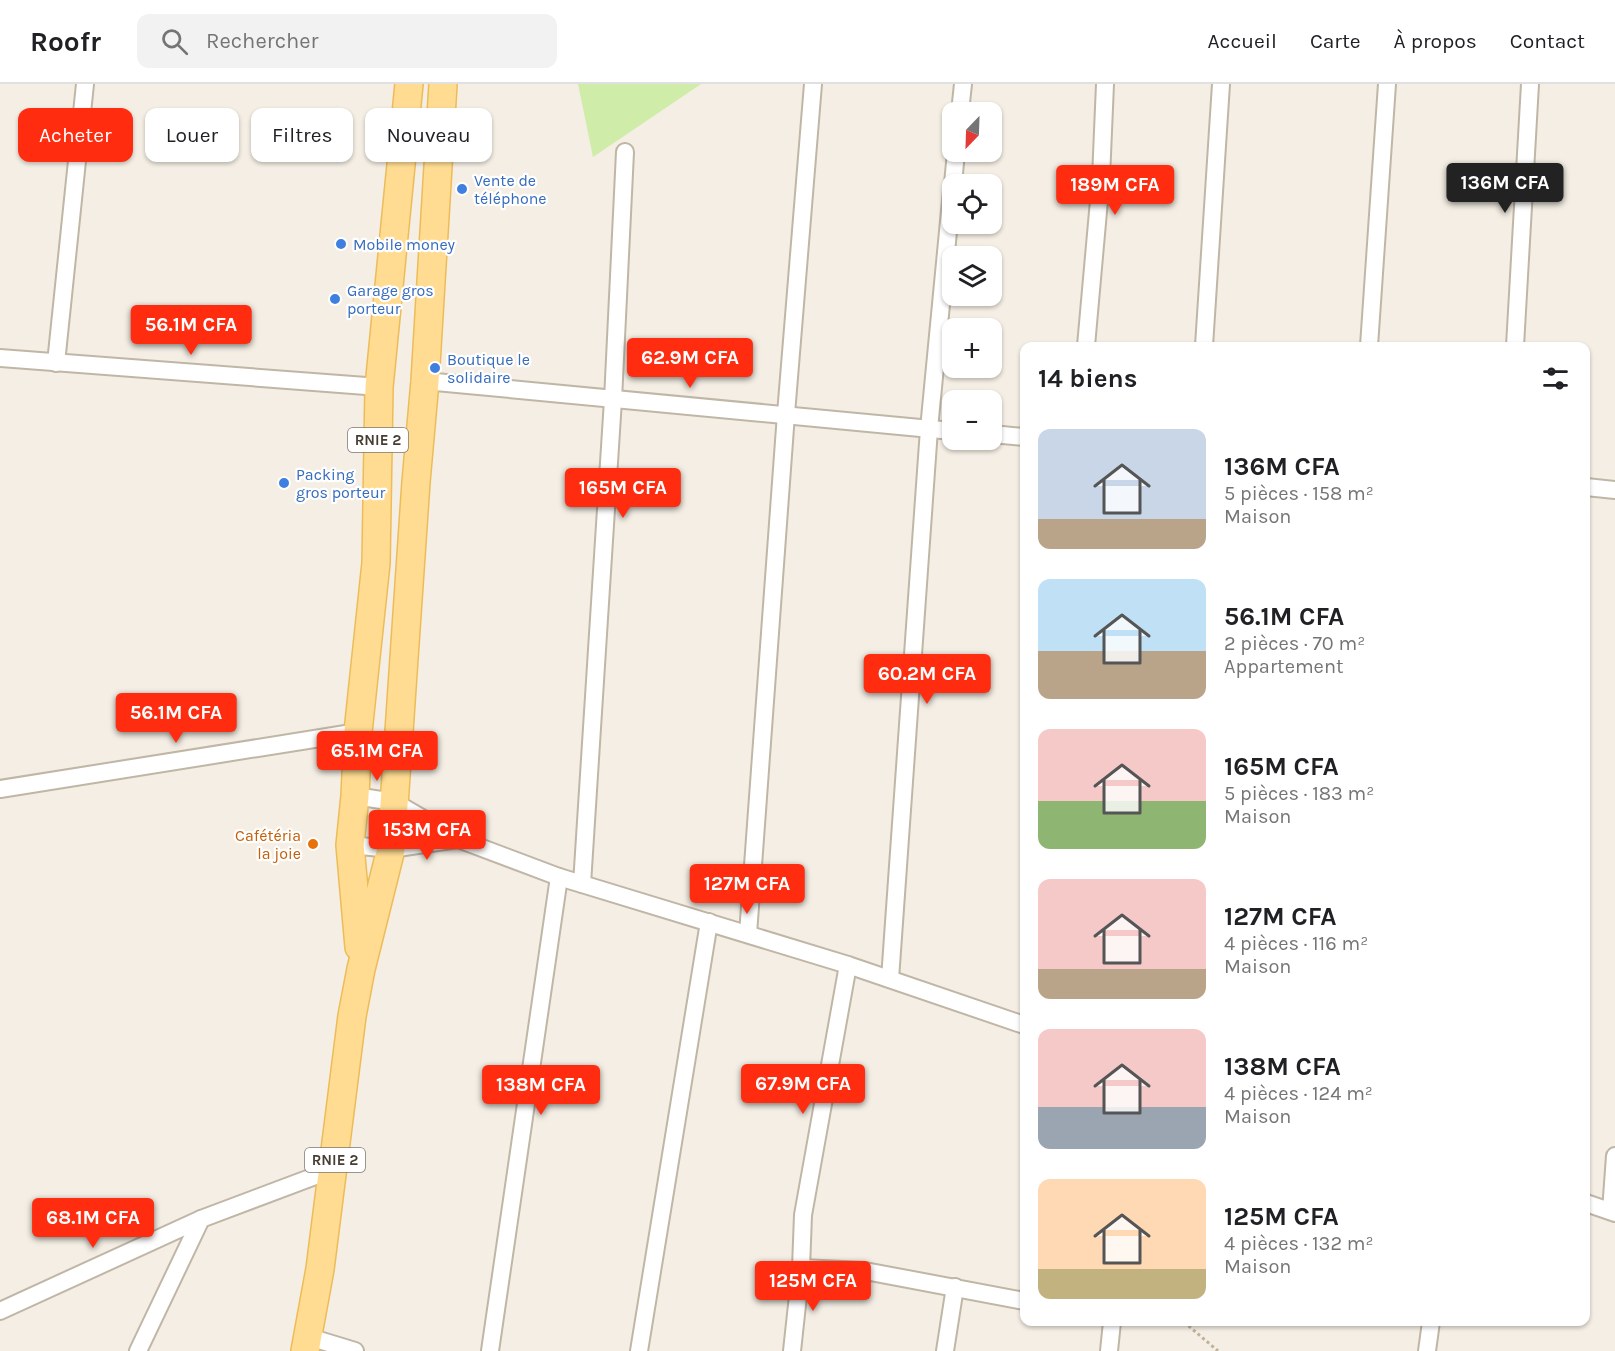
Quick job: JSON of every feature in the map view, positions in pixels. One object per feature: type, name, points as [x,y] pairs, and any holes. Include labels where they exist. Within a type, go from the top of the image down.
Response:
[{"type":"main road","name":"RNIE 2","points":[[361,969],[350,845],[358,732],[376,563],[379,387],[409,84]]},
{"type":"main road","name":"RNIE 2","points":[[307,1344],[334,1169],[352,1016],[361,969],[391,849],[425,381],[443,84]]},
{"type":"street","points":[[56,363],[85,84]]},
{"type":"street","points":[[748,934],[813,84]]},
{"type":"street","points":[[961,102],[963,84]]},
{"type":"street","points":[[1086,342],[1101,178],[1105,84]]},
{"type":"street","points":[[1204,342],[1221,84]]},
{"type":"street","points":[[1369,342],[1387,84]]},
{"type":"street","points":[[1515,342],[1530,84]]},
{"type":"street","points":[[582,884],[613,400],[626,152]]},
{"type":"street","points":[[890,980],[929,429],[948,234]]},
{"type":"street","points":[[0,358],[379,387]]},
{"type":"street","points":[[425,381],[942,430]]},
{"type":"street","points":[[1002,435],[1020,437]]},
{"type":"street","points":[[1590,487],[1615,490]]},
{"type":"street","points":[[0,789],[358,732]]},
{"type":"street","points":[[355,796],[394,802],[458,839],[559,877],[848,965],[1020,1024]]},
{"type":"street","points":[[350,845],[391,849],[458,839]]},
{"type":"street","points":[[490,1351],[559,877]]},
{"type":"street","points":[[639,1351],[709,922]]},
{"type":"street","points":[[792,1351],[801,1269],[803,1215],[848,965]]},
{"type":"street","points":[[1590,1204],[1613,1212],[1615,1156]]},
{"type":"street","points":[[0,1311],[201,1219],[334,1169]]},
{"type":"street","points":[[138,1351],[201,1219]]},
{"type":"street","points":[[801,1269],[865,1271],[1020,1300]]},
{"type":"street","points":[[945,1351],[955,1287]]},
{"type":"street","points":[[1109,1351],[1112,1326]]},
{"type":"street","points":[[1427,1351],[1430,1326]]},
{"type":"street","points":[[307,1344],[356,1351]]},
{"type":"path","points":[[1189,1326],[1218,1351]]},
{"type":"green space","points":[[578,84],[701,84],[593,157]]},
{"type":"place","name":"Vente de téléphone","points":[[462,189]]},
{"type":"place","name":"Mobile money","points":[[341,244]]},
{"type":"place","name":"Garage gros porteur","points":[[335,299]]},
{"type":"place","name":"Boutique le solidaire","points":[[435,368]]},
{"type":"place","name":"Packing gros porteur","points":[[284,483]]},
{"type":"place","name":"Cafétéria la joie","points":[[313,844]]}]
